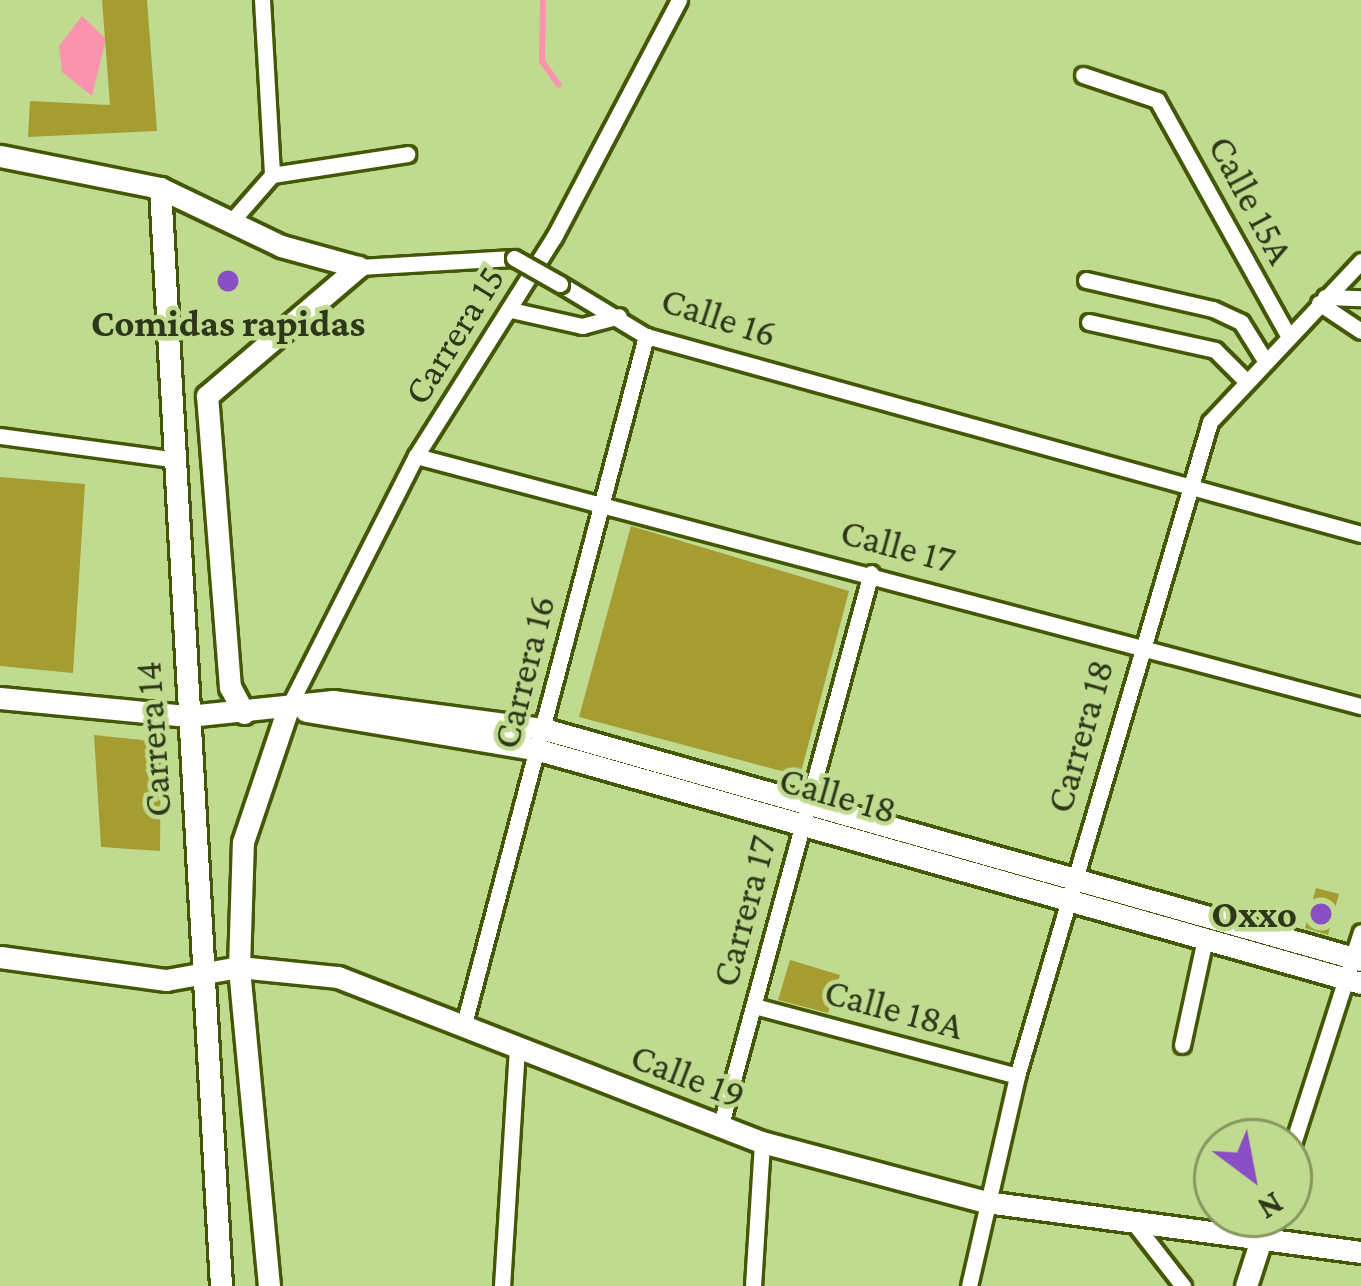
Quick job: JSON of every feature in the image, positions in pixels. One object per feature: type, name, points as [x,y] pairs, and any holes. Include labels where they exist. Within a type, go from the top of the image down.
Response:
[{"type":"street","points":[[262,0],[272,175]]},
{"type":"street","name":"Carrera 15","points":[[288,708],[416,456],[511,310],[679,0]]},
{"type":"street","name":"Calle 15A","points":[[1083,75],[1157,100],[1286,332]]},
{"type":"street","points":[[230,223],[272,175],[407,154]]},
{"type":"street","name":"Calle 16","points":[[0,156],[160,188],[230,223],[358,267],[514,258],[620,316],[646,336],[1187,490],[1361,534]]},
{"type":"street","name":"Carrera 14","points":[[160,188],[170,459],[221,1286]]},
{"type":"street","name":"Carrera 18","points":[[969,1286],[1017,1076],[1140,645],[1210,422],[1241,377],[1361,261]]},
{"type":"street","name":"Carrera 14","points":[[244,713],[230,686],[207,396],[358,267]]},
{"type":"street","points":[[1086,280],[1213,309],[1241,322],[1262,356]]},
{"type":"street","points":[[1322,300],[1361,298]]},
{"type":"street","name":"Calle 15A","points":[[1322,300],[1361,331]]},
{"type":"street","points":[[511,310],[582,326],[620,316]]},
{"type":"street","points":[[1089,322],[1215,350],[1241,377]]},
{"type":"street","name":"Carrera 16","points":[[464,1024],[646,336]]},
{"type":"street","points":[[0,436],[170,459]]},
{"type":"street","name":"Calle 17","points":[[416,456],[602,501],[1361,706]]},
{"type":"street","name":"Carrera 17","points":[[720,1128],[871,573]]},
{"type":"street","name":"Calle 18","points":[[0,698],[188,716],[288,708],[541,740],[809,799],[1205,939],[1356,970]]},
{"type":"street","points":[[269,1286],[239,967],[243,842],[288,708]]},
{"type":"street","name":"Calle 18","points":[[541,740],[802,822],[1071,888],[1356,970]]},
{"type":"street","points":[[1303,1118],[1356,970],[1361,932]]},
{"type":"street","points":[[1182,1045],[1205,939]]},
{"type":"street","name":"Calle 19","points":[[0,957],[166,980],[239,967],[338,977],[762,1142],[986,1202],[1134,1223],[1193,1223]]},
{"type":"street","name":"Calle 18A","points":[[754,1006],[1017,1076]]},
{"type":"street","points":[[502,1286],[517,1048]]},
{"type":"street","points":[[753,1286],[762,1142]]},
{"type":"street","points":[[1134,1223],[1183,1286]]},
{"type":"street","name":"Calle 19","points":[[1313,1237],[1361,1252]]},
{"type":"street","points":[[1246,1286],[1261,1238]]},
{"type":"shaded area","points":[[82,16],[106,39],[92,96],[62,72],[59,46]]},
{"type":"building","points":[[102,0],[147,0],[157,131],[28,137],[30,101],[110,105]]},
{"type":"building","points":[[0,477],[85,484],[73,673],[0,666]]},
{"type":"building","points":[[631,526],[849,591],[800,776],[579,717]]},
{"type":"building","points":[[94,735],[161,742],[160,851],[101,847]]},
{"type":"building","name":"Oxxo","points":[[1316,888],[1339,894],[1328,935],[1305,928]]},
{"type":"building","points":[[790,960],[840,975],[828,1013],[778,1000]]},
{"type":"waterway","points":[[543,0],[542,61],[559,85]]},
{"type":"place","name":"Comidas rapidas","points":[[228,281]]},
{"type":"place","name":"Oxxo","points":[[1321,914]]}]
